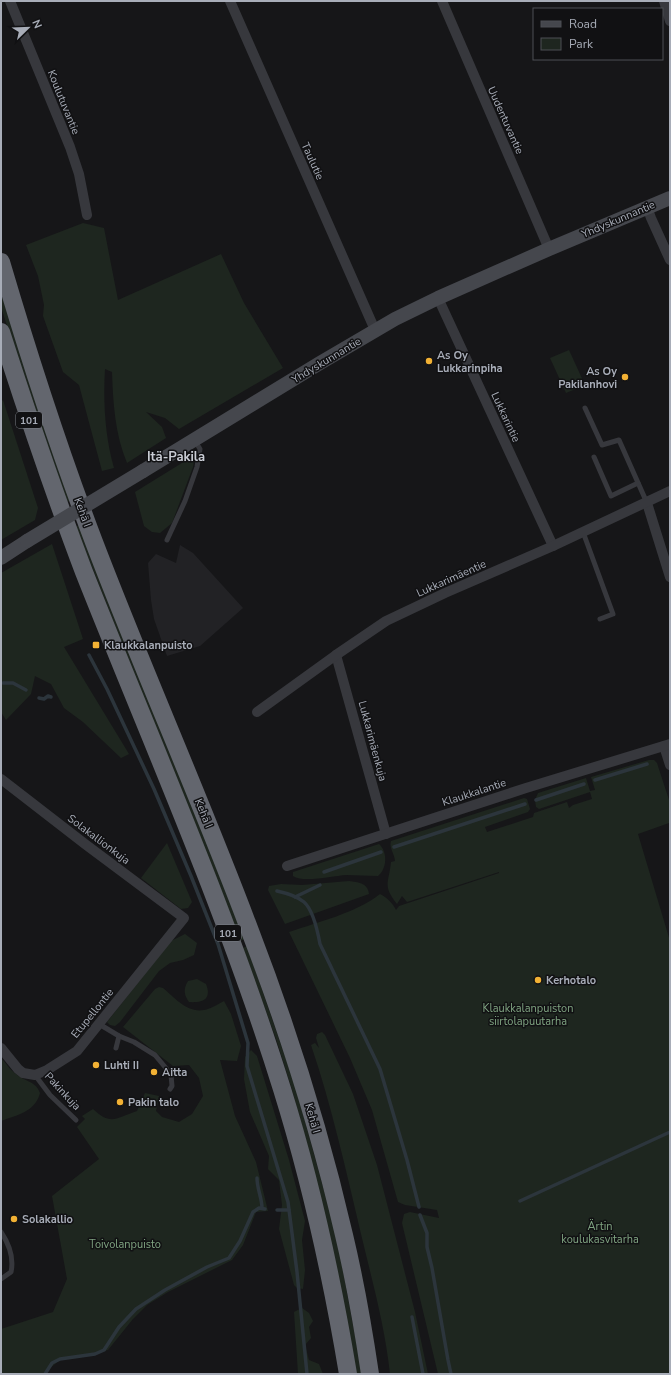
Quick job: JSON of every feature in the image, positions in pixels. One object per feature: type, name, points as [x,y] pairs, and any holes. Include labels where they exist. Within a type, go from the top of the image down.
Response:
[{"type":"highway","name":"Kehä I","points":[[1,262],[54,431],[95,544],[224,862],[287,1034],[320,1140],[345,1236],[363,1328],[370,1374]]},
{"type":"highway","name":"Kehä I","points":[[1,332],[28,415],[84,572],[202,864],[267,1041],[298,1145],[320,1234],[341,1331],[348,1374]]},
{"type":"main road","name":"Yhdyskunnantie","points":[[1,558],[375,330],[438,298],[647,206],[670,198]]},
{"type":"street","name":"Koulutuvantie","points":[[10,1],[70,147],[79,174],[87,215]]},
{"type":"street","name":"Taulutie","points":[[230,1],[375,330]]},
{"type":"street","name":"Uudentuvantie","points":[[442,1],[549,249]]},
{"type":"street","points":[[664,1],[670,21]]},
{"type":"street","points":[[647,206],[670,260]]},
{"type":"street","name":"Lukkarintie","points":[[438,298],[553,546]]},
{"type":"street","name":"Lukkarimäentie","points":[[257,712],[386,621],[445,593],[553,546],[670,491]]},
{"type":"street","points":[[646,503],[670,577]]},
{"type":"street","name":"Lukkarimäenkuja","points":[[336,655],[386,834]]},
{"type":"street","points":[[667,745],[670,765]]},
{"type":"street","name":"Klaukkalantie","points":[[287,866],[667,745]]},
{"type":"street","name":"Solakallionkuja","points":[[1,779],[184,918]]},
{"type":"street","name":"Etupellontie","points":[[35,1075],[47,1070],[77,1051],[184,918]]},
{"type":"street","points":[[1,1048],[23,1073],[35,1075]]},
{"type":"lane","points":[[585,408],[602,445],[619,440],[646,503]]},
{"type":"lane","points":[[167,540],[185,501],[197,467],[200,449],[195,440]]},
{"type":"lane","points":[[594,457],[611,496],[638,483]]},
{"type":"lane","points":[[583,532],[612,614],[600,619]]},
{"type":"lane","points":[[100,1024],[119,1036],[134,1042],[154,1055],[171,1075],[172,1086],[170,1089]]},
{"type":"lane","points":[[116,1048],[119,1036]]},
{"type":"lane","name":"Pakinkuja","points":[[35,1075],[50,1095],[76,1120]]},
{"type":"lane","points":[[1,1232],[10,1248],[13,1264],[11,1272],[1,1279]]},
{"type":"shaded area","points":[[180,545],[193,553],[243,608],[200,646],[167,656],[154,619],[148,563],[156,554],[176,563]]},
{"type":"green space","points":[[83,223],[104,228],[118,300],[221,254],[244,303],[283,368],[179,429],[165,418],[146,412],[162,427],[166,438],[127,463],[117,430],[112,372],[105,369],[105,419],[114,468],[102,471],[79,385],[63,372],[43,316],[44,305],[38,276],[26,245]]},
{"type":"green space","points":[[1,293],[71,500],[67,502],[29,394],[1,307]]},
{"type":"green space","points":[[569,350],[585,385],[566,393],[550,358]]},
{"type":"green space","points":[[3,400],[38,508],[35,520],[1,540],[1,402]]},
{"type":"green space","points":[[190,458],[194,461],[193,467],[172,523],[160,533],[152,532],[144,526],[135,492]]},
{"type":"green space","points":[[80,524],[245,939],[240,941],[76,527]]},
{"type":"green space","points":[[52,544],[83,639],[64,647],[129,754],[121,758],[83,722],[64,708],[51,684],[35,676],[31,694],[6,720],[1,712],[1,573]]},
{"type":"green space","points":[[649,760],[654,760],[657,763],[670,803],[670,825],[669,823],[638,834],[670,941],[670,1374],[438,1374],[402,1223],[404,1214],[410,1212],[439,1218],[437,1210],[405,1205],[398,1202],[372,1110],[350,1058],[289,932],[324,921],[360,907],[380,894],[389,900],[396,910],[399,906],[499,873],[407,902],[402,896],[397,904],[392,898],[388,888],[391,862],[395,861],[391,841],[524,798],[527,799],[530,809],[528,812],[485,827],[487,832],[533,817],[534,813],[567,802],[569,808],[573,805],[592,799],[590,792],[539,809],[536,807],[535,800],[538,793],[586,778],[590,791],[595,790],[591,777]]},
{"type":"green space","points":[[167,843],[192,902],[188,908],[181,909],[141,878]]},
{"type":"green space","points":[[379,844],[384,851],[385,865],[378,876],[346,875],[304,879],[293,876],[293,872]]},
{"type":"green space","points":[[349,881],[365,885],[369,894],[285,924],[268,890],[269,886],[281,884],[302,885]]},
{"type":"green space","points":[[185,934],[197,943],[194,955],[183,960],[170,963],[159,971],[120,1022],[115,1026],[110,1025],[107,1022],[171,941]]},
{"type":"green space","points":[[247,946],[296,1088],[337,1238],[362,1374],[356,1374],[307,1144],[276,1039],[243,948]]},
{"type":"green space","points":[[197,979],[206,984],[208,989],[207,997],[202,1001],[189,1002],[185,994],[185,987],[188,981]]},
{"type":"green space","name":"Toivolanpuisto","points":[[159,987],[163,988],[182,1004],[192,1009],[198,1010],[212,1008],[224,1001],[231,1014],[241,1046],[237,1061],[220,1060],[235,1116],[256,1162],[268,1211],[256,1212],[243,1245],[232,1260],[168,1292],[147,1305],[133,1319],[108,1350],[95,1354],[61,1359],[49,1369],[47,1374],[1,1374],[1,1329],[53,1312],[67,1279],[52,1196],[99,1159],[77,1127],[85,1119],[82,1116],[93,1109],[109,1119],[119,1118],[137,1111],[145,1093],[159,1096],[156,1111],[162,1117],[179,1122],[192,1114],[203,1096],[199,1078],[189,1065],[173,1066],[123,1027],[155,989]]},
{"type":"green space","points":[[322,1032],[325,1035],[353,1094],[377,1165],[415,1312],[428,1374],[390,1374],[378,1304],[332,1115],[311,1045],[315,1043],[319,1048],[316,1038],[317,1034]]},
{"type":"green space","points":[[251,1050],[257,1056],[289,1160],[305,1221],[302,1240],[305,1270],[303,1289],[297,1288],[294,1285],[279,1229],[282,1205],[279,1180],[268,1169],[269,1156],[250,1112],[244,1079],[245,1057]]},
{"type":"green space","points":[[1,1058],[19,1077],[36,1086],[40,1093],[38,1099],[30,1109],[19,1115],[1,1121]]},
{"type":"green space","points":[[302,1308],[309,1313],[313,1321],[309,1327],[311,1338],[305,1345],[309,1360],[319,1364],[323,1374],[298,1374],[294,1312]]},
{"type":"waterway","points":[[89,655],[107,689],[154,789],[218,944],[248,1043],[247,1066],[288,1202],[297,1272],[307,1374]]},
{"type":"waterway","points":[[3,683],[13,683],[26,690]]},
{"type":"waterway","points":[[39,698],[44,699],[48,696],[51,697]]},
{"type":"waterway","points":[[595,780],[647,764]]},
{"type":"waterway","points":[[536,800],[584,784]]},
{"type":"waterway","points":[[394,847],[525,804]]},
{"type":"waterway","points":[[324,872],[381,852]]},
{"type":"waterway","points":[[295,897],[320,885]]},
{"type":"waterway","points":[[277,891],[298,898],[304,902],[310,910],[315,922],[320,944],[380,1069],[407,1160],[419,1207]]},
{"type":"waterway","points":[[520,1201],[670,1132]]},
{"type":"waterway","points":[[257,1178],[262,1208]]},
{"type":"waterway","points":[[45,1374],[52,1363],[60,1359],[95,1354],[104,1350],[119,1327],[136,1309],[165,1290],[207,1267],[229,1258],[240,1241],[253,1212],[259,1208],[265,1209]]},
{"type":"waterway","points":[[277,1210],[289,1210]]},
{"type":"waterway","points":[[420,1215],[427,1233],[427,1247],[451,1374]]},
{"type":"waterway","points":[[412,1317],[423,1374]]},
{"type":"place","name":"As Oy Lukkarinpiha","points":[[429,361]]},
{"type":"place","name":"As Oy Pakilanhovi","points":[[625,377]]},
{"type":"place","name":"Klaukkalanpuisto","points":[[96,645]]},
{"type":"place","name":"Kerhotalo","points":[[538,980]]},
{"type":"place","name":"Luhti II","points":[[96,1065]]},
{"type":"place","name":"Aitta","points":[[154,1072]]},
{"type":"place","name":"Pakin talo","points":[[120,1102]]},
{"type":"place","name":"Solakallio","points":[[14,1219]]},
{"type":"district","name":"Itä-Pakila","points":[[176,456]]},
{"type":"park label","name":"Klaukkalanpuiston siirtolapuutarha","points":[[528,1014]]},
{"type":"park label","name":"Ärtin koulukasvitarha","points":[[600,1232]]}]
